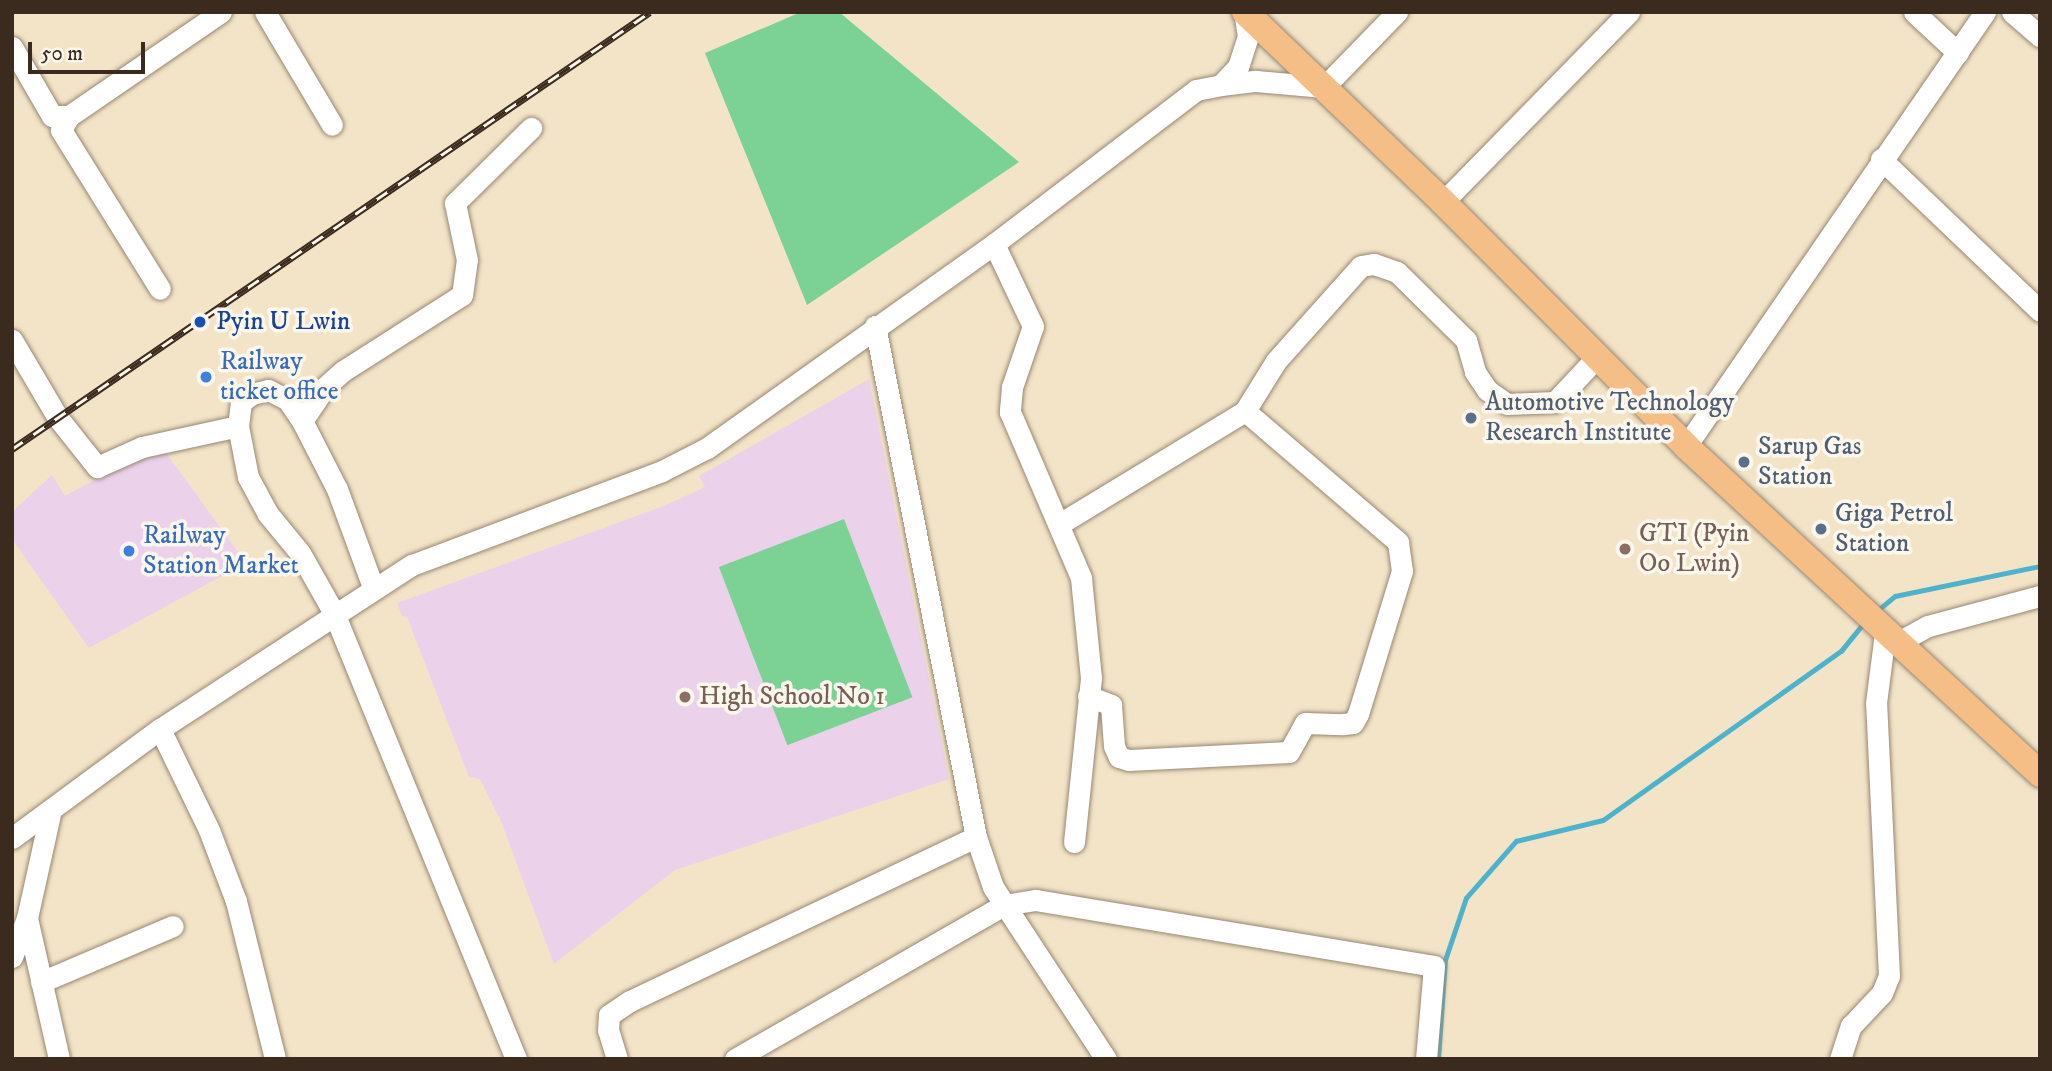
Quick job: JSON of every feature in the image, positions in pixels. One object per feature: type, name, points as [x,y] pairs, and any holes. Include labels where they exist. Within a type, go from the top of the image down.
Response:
[{"type":"main road","points":[[1245,12],[1443,202],[1686,446],[2040,774]]},
{"type":"street","points":[[160,289],[61,130],[69,116],[221,12]]},
{"type":"street","points":[[265,12],[332,125]]},
{"type":"street","points":[[1221,85],[1238,67],[1248,36],[1245,12]]},
{"type":"street","points":[[12,838],[50,814],[160,729],[373,587],[467,541],[662,471],[695,454],[994,244],[1196,90],[1256,81],[1324,87],[1398,12]]},
{"type":"street","points":[[1443,202],[1629,12]]},
{"type":"street","points":[[1914,12],[1958,53]]},
{"type":"street","points":[[1686,446],[1881,159],[1985,12]]},
{"type":"street","points":[[2012,12],[2040,36]]},
{"type":"street","points":[[12,47],[52,116],[69,116]]},
{"type":"street","points":[[302,421],[325,387],[343,371],[462,295],[467,260],[454,203],[531,128]]},
{"type":"street","points":[[1881,159],[2040,311]]},
{"type":"street","points":[[994,244],[1033,326],[1012,387],[1010,412],[1061,523],[1081,578],[1090,660],[1074,842]]},
{"type":"street","points":[[1061,523],[1245,411],[1276,361],[1362,266],[1374,264],[1397,272],[1466,340],[1475,372],[1487,390],[1507,404],[1555,402],[1597,357]]},
{"type":"street","points":[[875,326],[975,838],[1004,905],[1106,1059]]},
{"type":"street","points":[[12,340],[58,418],[97,467],[142,447],[238,426]]},
{"type":"street","points":[[373,587],[337,489],[302,421],[288,400],[268,390],[241,402],[238,426],[248,477],[268,514],[300,553],[334,613],[516,1059]]},
{"type":"street","points":[[1088,696],[1111,705],[1114,746],[1119,757],[1129,760],[1289,752],[1305,723],[1353,723],[1358,714],[1402,571],[1398,542],[1245,411]]},
{"type":"street","points":[[1840,1059],[1851,1026],[1882,993],[1889,976],[1876,703],[1881,627],[1928,626],[2040,596]]},
{"type":"street","points":[[160,729],[209,830],[236,901],[275,1059]]},
{"type":"street","points":[[12,957],[27,918],[50,814]]},
{"type":"street","points":[[617,1059],[608,1030],[609,1015],[630,1001],[975,838]]},
{"type":"street","points":[[735,1059],[1004,905],[1059,901],[1434,966],[1426,1059]]},
{"type":"street","points":[[27,918],[59,1059]]},
{"type":"street","points":[[41,982],[173,926]]},
{"type":"shaded area","name":"High School No 1","points":[[869,379],[949,779],[675,870],[554,964],[501,821],[480,779],[469,777],[407,617],[402,616],[397,603],[664,506],[705,487],[699,476]]},
{"type":"shaded area","name":"Railway Station Market","points":[[152,449],[164,450],[246,563],[89,648],[12,539],[12,512],[52,475],[65,496]]},
{"type":"green space","points":[[801,12],[839,12],[1019,162],[807,305],[705,53]]},
{"type":"green space","points":[[844,519],[912,697],[787,745],[719,567]]},
{"type":"waterway","points":[[1877,611],[1895,596],[2040,566]]},
{"type":"waterway","points":[[1438,1059],[1445,960],[1466,898],[1516,841],[1603,820],[1841,651],[1863,624]]},
{"type":"railway","points":[[12,449],[650,12]]},
{"type":"place","name":"Pyin U Lwin","points":[[200,322]]},
{"type":"place","name":"Railway ticket office","points":[[206,377]]},
{"type":"place","name":"Automotive Technology Research Institute","points":[[1471,418]]},
{"type":"place","name":"Sarup Gas Station","points":[[1744,462]]},
{"type":"place","name":"Giga Petrol Station","points":[[1821,529]]},
{"type":"place","name":"GTI (Pyin Oo Lwin)","points":[[1625,549]]},
{"type":"place","name":"Railway Station Market","points":[[129,551]]},
{"type":"place","name":"High School No 1","points":[[685,697]]}]
